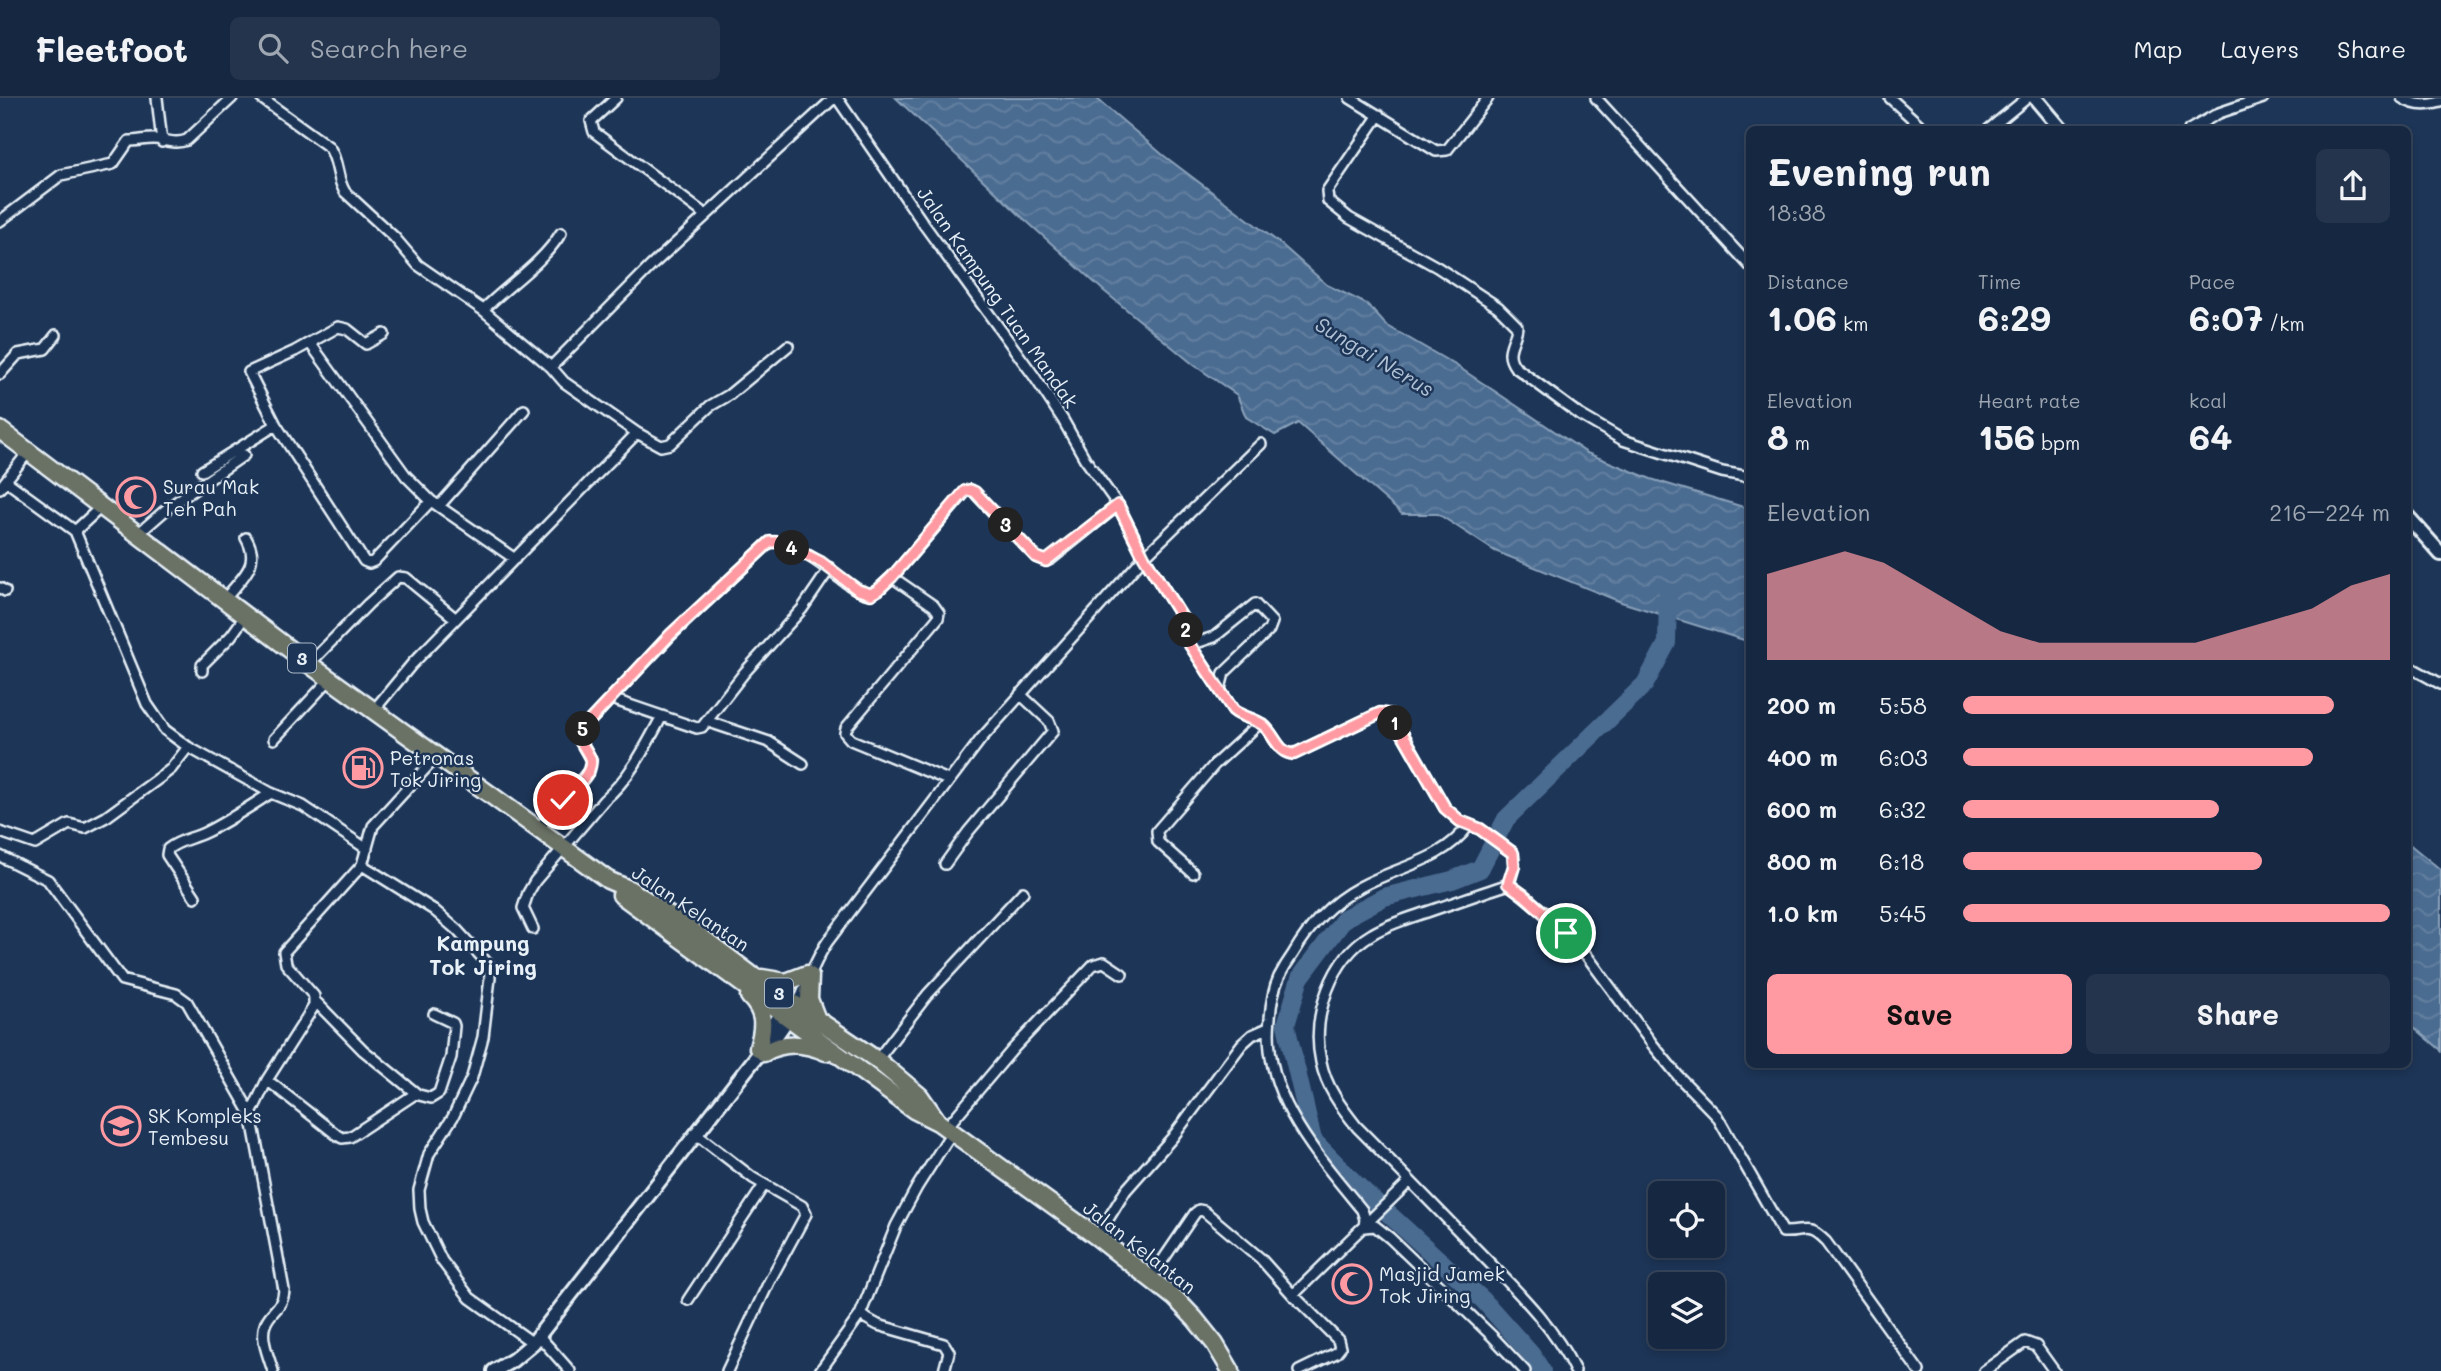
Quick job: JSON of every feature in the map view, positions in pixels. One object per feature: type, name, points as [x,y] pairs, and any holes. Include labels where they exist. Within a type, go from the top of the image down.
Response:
[{"type":"highway","name":"3","points":[[0,430],[309,664],[608,880]]},
{"type":"highway","name":"Jalan Kelantan","points":[[608,880],[624,897],[725,971],[789,1009],[817,1019],[877,1060],[920,1096],[946,1127]]},
{"type":"highway","name":"Jalan Kelantan","points":[[608,880],[629,888],[753,976],[848,1061],[914,1110],[946,1127],[1097,1237],[1175,1298],[1215,1344],[1231,1371]]},
{"type":"highway","points":[[725,971],[756,1003],[762,1014],[760,1052],[785,1044],[801,1044],[848,1061]]},
{"type":"highway","points":[[753,976],[786,982],[809,974],[809,999],[817,1019]]},
{"type":"street","points":[[158,98],[162,142]]},
{"type":"street","points":[[0,221],[61,175],[113,164],[129,141],[155,139],[177,143],[187,140],[232,98]]},
{"type":"street","points":[[261,98],[329,147],[335,158],[339,184],[345,192],[394,237],[418,265],[483,310],[551,367],[564,382],[637,433],[661,446],[670,444],[710,406],[729,395],[788,346]]},
{"type":"street","points":[[616,98],[591,121],[594,132],[706,215]]},
{"type":"street","points":[[551,367],[651,266],[836,98]]},
{"type":"street","name":"Jalan Kampung Tuan Mandak","points":[[836,98],[1063,420],[1085,460],[1118,505],[1144,557],[1184,621],[1190,645],[1238,715],[1260,723],[1283,751],[1294,754],[1380,713],[1392,715],[1445,808],[1469,825]]},
{"type":"street","points":[[1350,98],[1436,151],[1447,150],[1488,98]]},
{"type":"street","points":[[1596,98],[1746,262]]},
{"type":"street","points":[[1890,98],[1921,126]]},
{"type":"street","points":[[1993,126],[2027,98]]},
{"type":"street","points":[[2035,98],[2059,126]]},
{"type":"street","points":[[2196,126],[2219,113],[2263,98]]},
{"type":"street","points":[[2402,98],[2423,105],[2441,102]]},
{"type":"street","points":[[1379,115],[1327,191],[1328,201],[1349,218],[1437,267],[1498,307],[1517,326],[1508,352],[1515,367],[1580,415],[1614,435],[1640,446],[1722,472],[1746,476]]},
{"type":"street","points":[[483,310],[504,289],[542,259],[561,233]]},
{"type":"street","points":[[384,334],[366,344],[342,327],[249,372],[276,425],[364,561],[374,561],[435,504],[524,411]]},
{"type":"street","points":[[0,374],[18,354],[45,349],[56,335]]},
{"type":"street","points":[[310,343],[406,475],[435,504],[516,559]]},
{"type":"street","points":[[202,471],[276,425]]},
{"type":"street","points":[[374,710],[399,677],[637,433]]},
{"type":"street","points":[[494,1371],[513,1360],[536,1339],[760,1052],[789,1009],[828,941],[948,780],[1020,694],[1144,557],[1261,444]]},
{"type":"street","points":[[29,451],[3,485],[75,531],[152,714],[165,730],[188,747],[271,793],[303,806],[367,849]]},
{"type":"street","points":[[139,533],[169,507],[244,455]]},
{"type":"street","points":[[538,829],[589,771],[591,760],[581,744],[580,733],[670,635],[770,542],[780,542],[830,568],[865,594],[878,590],[892,577],[965,491],[975,492],[1036,557],[1046,561],[1118,505]]},
{"type":"street","points":[[75,531],[102,506]]},
{"type":"street","points":[[2411,520],[2441,554]]},
{"type":"street","points":[[225,599],[252,565],[252,547],[246,538]]},
{"type":"street","points":[[612,699],[697,728],[702,727],[709,722],[744,673],[802,609],[830,568]]},
{"type":"street","points":[[309,664],[398,577],[406,578],[456,619]]},
{"type":"street","points":[[892,577],[934,606],[939,613],[846,728],[845,733],[851,740],[948,780]]},
{"type":"street","points":[[1190,645],[1214,637],[1255,604],[1270,618],[1272,622],[1269,630],[1224,673],[1220,689]]},
{"type":"street","points":[[202,671],[202,665],[232,636],[246,615]]},
{"type":"street","points":[[2411,668],[2437,683],[2441,671]]},
{"type":"street","points":[[274,739],[330,679]]},
{"type":"street","points":[[945,864],[968,832],[1052,731],[1049,721],[1020,694]]},
{"type":"street","points":[[533,929],[523,904],[531,887],[604,800],[615,791],[641,755],[662,716]]},
{"type":"street","points":[[709,722],[769,742],[803,764]]},
{"type":"street","points":[[1194,873],[1158,842],[1157,831],[1215,764],[1260,723]]},
{"type":"street","points":[[0,832],[35,844],[69,824],[85,828],[107,817],[171,769],[188,747]]},
{"type":"street","points":[[434,1014],[454,1024],[451,1057],[441,1090],[437,1095],[428,1098],[417,1094],[363,1050],[315,1001],[311,992],[286,964],[284,952],[362,865],[373,826],[437,755]]},
{"type":"street","points":[[195,897],[167,855],[168,849],[177,842],[201,835],[271,793]]},
{"type":"street","points":[[1367,1225],[1362,1210],[1300,1130],[1281,1095],[1270,1052],[1268,1028],[1278,978],[1297,946],[1325,910],[1360,887],[1436,855],[1459,839],[1469,825],[1480,829],[1513,853],[1514,866],[1508,884]]},
{"type":"street","points":[[0,856],[48,880],[121,981],[176,995],[187,1002],[251,1114],[284,1290],[284,1300],[265,1322],[264,1331],[272,1371]]},
{"type":"street","points":[[362,865],[434,911],[457,930],[489,965],[483,1037],[472,1077],[458,1107],[429,1154],[419,1190],[419,1209],[442,1261],[470,1298],[536,1339],[570,1371]]},
{"type":"street","points":[[1508,884],[1411,917],[1373,933],[1355,947],[1328,989],[1319,1023],[1321,1062],[1328,1085],[1357,1127],[1541,1320],[1560,1342],[1575,1371]]},
{"type":"street","points":[[1508,884],[1556,922],[1601,972],[1668,1064],[1717,1116],[1783,1232],[1804,1228],[1826,1241],[1919,1371]]},
{"type":"street","points":[[877,1060],[928,994],[1024,892]]},
{"type":"street","points":[[820,1371],[860,1315],[896,1226],[946,1127],[1013,1049],[1093,965],[1104,962],[1122,974]]},
{"type":"street","points":[[251,1114],[267,1080],[312,1010],[315,1001]]},
{"type":"street","points":[[1097,1237],[1126,1190],[1172,1138],[1242,1044],[1252,1035],[1268,1028]]},
{"type":"street","points":[[267,1080],[342,1138],[350,1137],[417,1094]]},
{"type":"street","points":[[696,1134],[764,1185],[805,1210],[805,1217],[769,1282],[727,1371]]},
{"type":"street","points":[[1293,1296],[1410,1181]]},
{"type":"street","points":[[688,1300],[764,1185]]},
{"type":"street","points":[[1150,1279],[1195,1213],[1201,1210],[1254,1251],[1293,1296],[1338,1340],[1340,1345],[1336,1353],[1299,1371]]},
{"type":"street","points":[[1367,1225],[1375,1226],[1390,1238],[1525,1371]]},
{"type":"street","points":[[860,1315],[888,1328],[944,1344],[948,1352],[944,1371]]},
{"type":"street","points":[[1984,1371],[2025,1342],[2036,1346],[2054,1371]]},
{"type":"water","name":"Sungai Nerus","points":[[896,98],[1096,98],[1163,155],[1282,245],[1327,285],[1367,304],[1386,325],[1457,366],[1587,453],[1651,479],[1746,508],[1746,641],[1621,602],[1495,551],[1438,514],[1402,514],[1298,423],[1275,435],[1246,417],[1237,395],[1194,365],[1104,291]]},
{"type":"water","points":[[2411,845],[2441,870],[2441,1050],[2411,1025]]},
{"type":"waterway","points":[[1542,1371],[1531,1354],[1483,1300],[1357,1185],[1313,1140],[1286,1025],[1300,978],[1345,918],[1384,897],[1452,880],[1480,869],[1506,819],[1645,684],[1667,643],[1668,592]]},
{"type":"place","name":"Surau Mak Teh Pah","points":[[136,497]]},
{"type":"place","name":"Petronas Tok Jiring","points":[[363,768]]},
{"type":"place","name":"SK Kompleks Tembesu","points":[[121,1126]]},
{"type":"place","name":"Masjid Jamek Tok Jiring","points":[[1352,1284]]},
{"type":"district","name":"Kampung Tok Jiring","points":[[483,954]]},
{"type":"route","points":[[563,800],[591,766],[591,760],[579,738],[583,728],[670,635],[726,586],[770,542],[780,542],[821,562],[858,590],[871,594],[892,577],[965,491],[975,492],[1036,557],[1046,561],[1118,505],[1144,557],[1184,621],[1190,645],[1238,715],[1263,725],[1283,751],[1294,754],[1380,713],[1392,715],[1445,808],[1460,821],[1480,829],[1513,853],[1514,866],[1508,884],[1566,933]]}]
